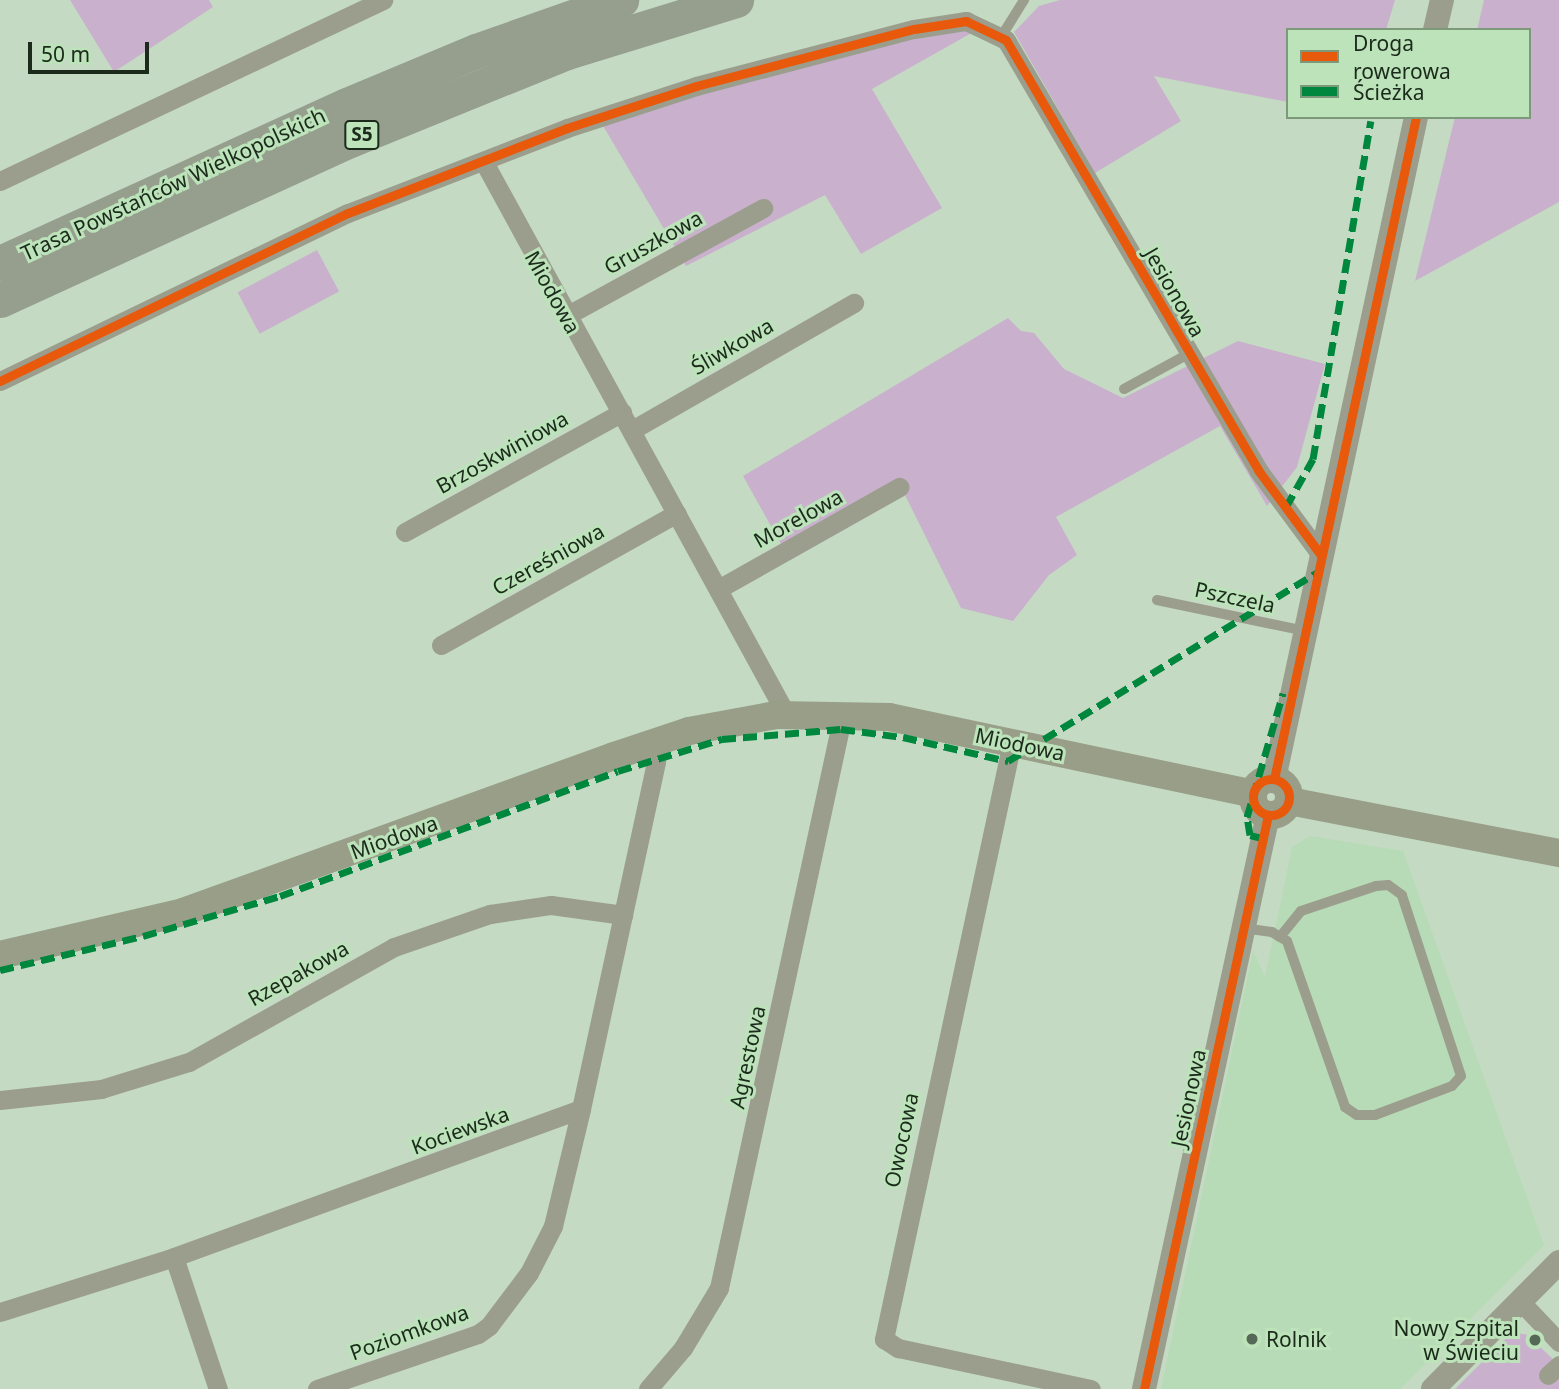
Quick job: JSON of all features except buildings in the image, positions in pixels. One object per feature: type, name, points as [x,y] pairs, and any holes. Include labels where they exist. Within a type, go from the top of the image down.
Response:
[{"type":"highway","name":"Trasa Powstańców Wielkopolskich","points":[[0,263],[346,105],[475,51],[621,0]]},
{"type":"highway","name":"Trasa Powstańców Wielkopolskich","points":[[0,300],[350,140],[567,52],[736,0]]},
{"type":"main road","name":"Miodowa","points":[[0,955],[183,912],[252,890],[652,744],[734,721],[786,714],[844,713],[889,717],[1271,797],[1559,853]]},
{"type":"street","points":[[0,181],[383,0]]},
{"type":"street","points":[[1435,28],[1442,0]]},
{"type":"street","points":[[0,381],[348,214],[485,164],[567,128],[696,86],[914,29],[966,21],[1004,39]]},
{"type":"street","name":"Jesionowa","points":[[1004,39],[1258,470],[1321,555]]},
{"type":"street","name":"Jesionowa","points":[[1144,1389],[1416,119]]},
{"type":"street","name":"Miodowa","points":[[485,164],[566,316],[720,589],[786,714]]},
{"type":"street","name":"Gruszkowa","points":[[566,316],[763,208]]},
{"type":"street","name":"Śliwkowa","points":[[632,430],[854,303]]},
{"type":"street","name":"Brzoskwiniowa","points":[[405,532],[622,412]]},
{"type":"street","name":"Morelowa","points":[[720,589],[899,488]]},
{"type":"street","name":"Czereśniowa","points":[[441,645],[677,513]]},
{"type":"street","name":"Agrestowa","points":[[648,1389],[683,1348],[719,1288],[844,713]]},
{"type":"street","name":"Owocowa","points":[[1012,743],[883,1331],[888,1343],[898,1348],[1091,1389]]},
{"type":"street","points":[[580,1109],[656,761],[652,744]]},
{"type":"street","name":"Rzepakowa","points":[[0,1100],[101,1088],[189,1062],[394,947],[490,914],[551,905],[623,915]]},
{"type":"street","name":"Kociewska","points":[[0,1312],[174,1257],[580,1109]]},
{"type":"street","name":"Poziomkowa","points":[[317,1389],[478,1334],[489,1326],[529,1273],[553,1226],[580,1109]]},
{"type":"street","points":[[174,1257],[218,1389]]},
{"type":"street","points":[[1433,1389],[1559,1262]]},
{"type":"street","points":[[1520,1301],[1559,1342]]},
{"type":"lane","points":[[1004,39],[1024,0]]},
{"type":"lane","points":[[1124,389],[1190,353]]},
{"type":"lane","name":"Pszczela","points":[[1157,600],[1306,631]]},
{"type":"lane","points":[[1243,928],[1287,941],[1345,1107],[1357,1115],[1375,1115],[1452,1086],[1461,1076],[1402,895],[1388,885],[1376,886],[1301,912],[1280,937]]},
{"type":"shaded area","points":[[70,0],[209,0],[213,7],[114,72]]},
{"type":"shaded area","points":[[1060,0],[1395,0],[1387,28],[1286,28],[1286,102],[1154,76],[1181,121],[1095,173],[1014,32],[1039,6]]},
{"type":"shaded area","points":[[1484,0],[1559,0],[1559,202],[1415,281],[1455,119],[1531,119],[1531,28],[1477,28]]},
{"type":"shaded area","points":[[984,26],[872,89],[942,208],[861,254],[825,195],[686,266],[602,124],[865,44]]},
{"type":"shaded area","points":[[317,250],[339,291],[260,334],[238,292]]},
{"type":"shaded area","points":[[1008,318],[1021,331],[1034,333],[1064,369],[1123,398],[1238,341],[1325,364],[1297,467],[1267,506],[1220,426],[1056,517],[1077,555],[1049,575],[1013,621],[961,608],[905,495],[790,560],[743,476]]},
{"type":"shaded area","points":[[1310,836],[1403,851],[1544,1245],[1400,1389],[1161,1389],[1253,951],[1265,977],[1292,847]]},
{"type":"shaded area","name":"Nowy Szpital w Świeciu","points":[[1517,1333],[1535,1336],[1536,1343],[1559,1365],[1559,1389],[1455,1389],[1504,1340]]},
{"type":"marked path","points":[[1286,507],[1313,459],[1371,121]]},
{"type":"marked path","points":[[0,970],[143,936],[280,896],[618,771],[722,739],[841,729],[903,737],[1008,761],[1318,572]]},
{"type":"marked path","points":[[1262,838],[1250,835],[1247,817],[1283,693]]},
{"type":"cycle path","points":[[0,381],[348,213],[567,128],[696,86],[914,29],[966,21],[1006,40],[1258,470],[1321,555]]},
{"type":"cycle path","points":[[1274,779],[1416,119]]},
{"type":"cycle path","points":[[1271,779],[1284,784],[1289,797],[1284,810],[1271,815],[1258,810],[1253,797],[1258,784],[1271,779]]},
{"type":"cycle path","points":[[1144,1389],[1268,815]]},
{"type":"place","name":"Rolnik","points":[[1252,1339]]},
{"type":"place","name":"Nowy Szpital w Świeciu","points":[[1535,1340]]}]
